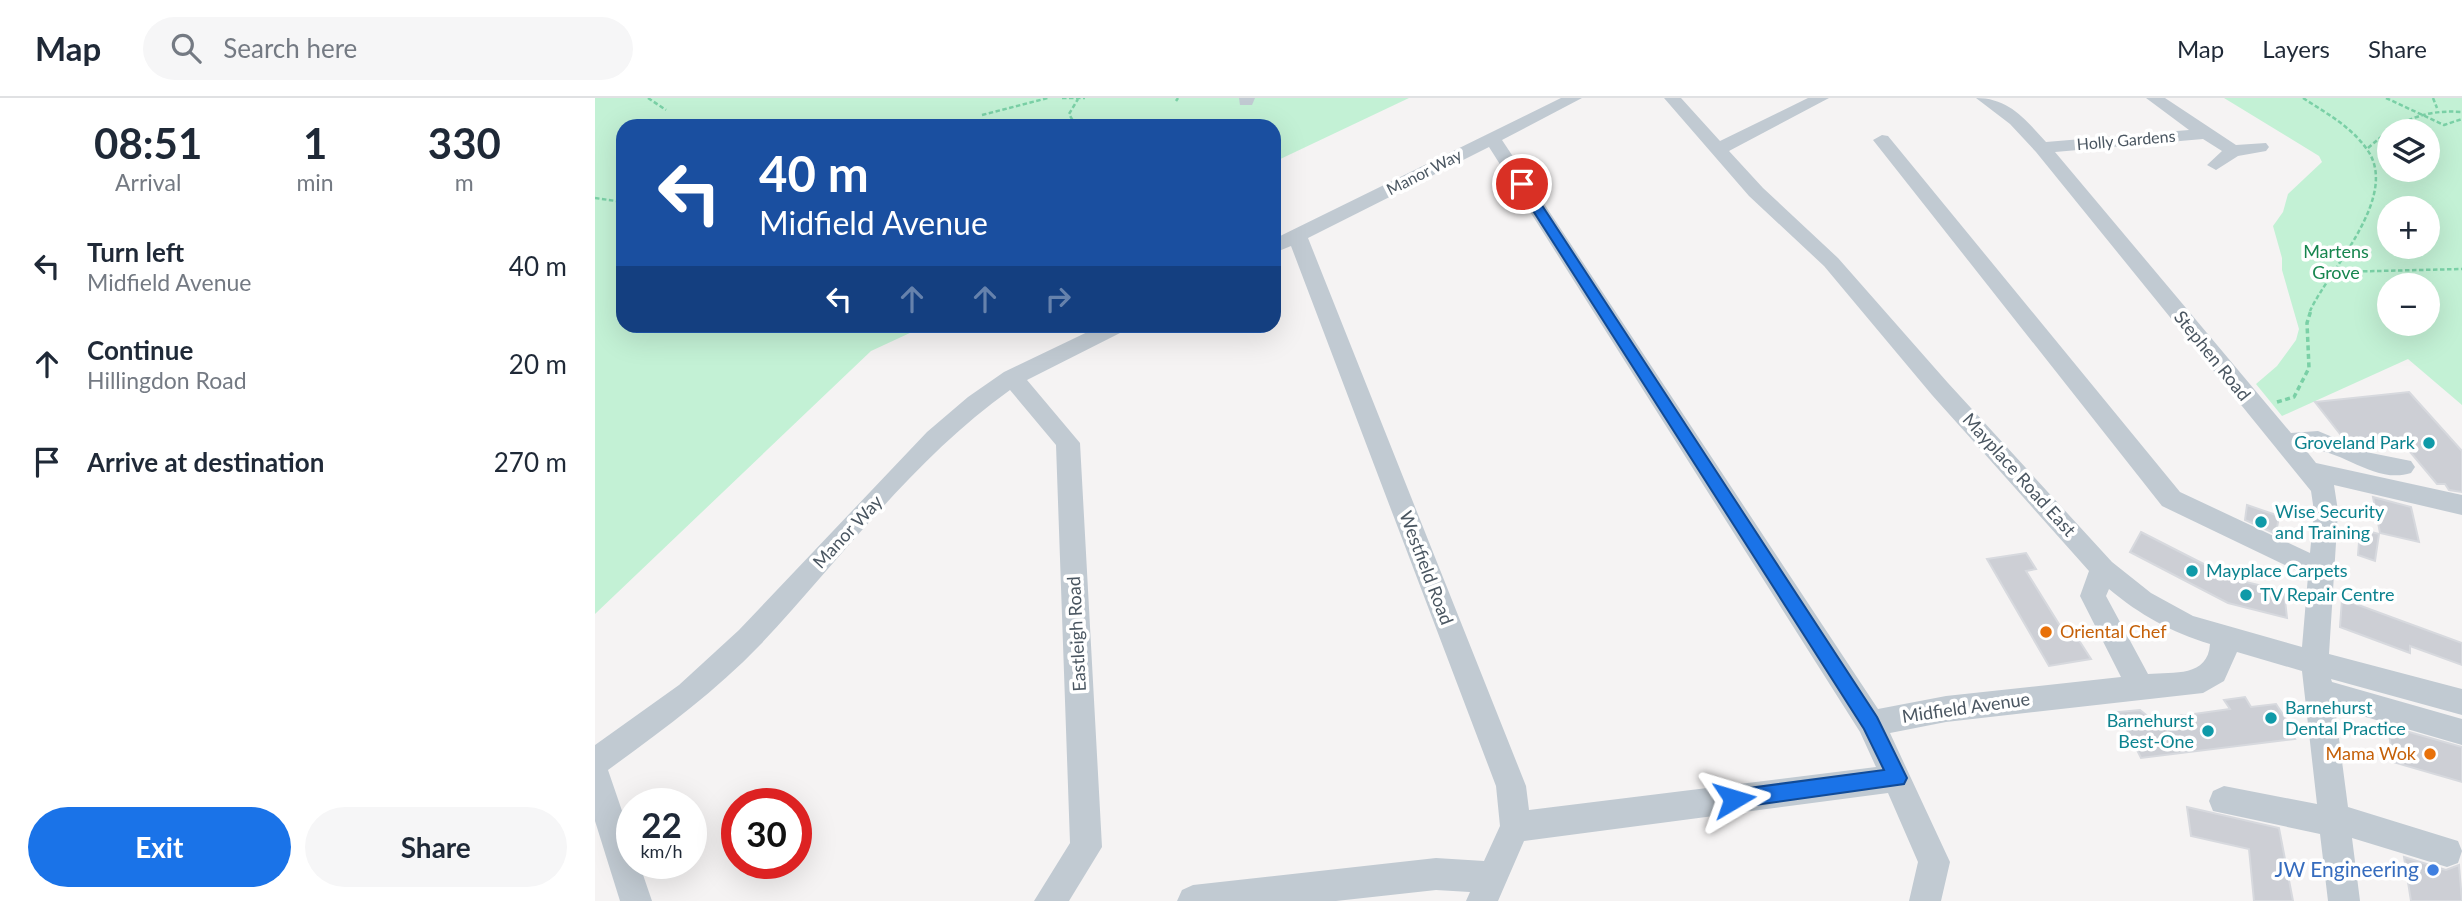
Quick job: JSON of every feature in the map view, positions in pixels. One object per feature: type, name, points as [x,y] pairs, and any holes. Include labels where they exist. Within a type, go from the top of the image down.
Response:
[{"type":"street","name":"Manor Way","points":[[1286,241],[1574,98]]},
{"type":"street","name":"Mayplace Road East","points":[[1672,98],[1720,148],[1756,192],[1831,262],[1940,389],[2103,569],[2142,601],[2185,625],[2223,637],[2462,702]]},
{"type":"street","points":[[1720,148],[1821,98]]},
{"type":"street","name":"Stephen Road","points":[[1984,98],[2016,120],[2042,148],[2323,488],[2326,511],[2315,661],[2344,901]]},
{"type":"street","name":"Holly Gardens","points":[[2154,98],[2233,151]]},
{"type":"street","name":"Holly Gardens","points":[[2042,148],[2209,133]]},
{"type":"street","points":[[1492,138],[1871,723],[1934,862],[1925,901]]},
{"type":"street","points":[[1882,140],[2171,499],[2321,569]]},
{"type":"street","points":[[2216,165],[2233,151],[2260,147]]},
{"type":"street","name":"Westfield Road","points":[[1286,241],[1511,786],[1515,827],[1487,889]]},
{"type":"street","name":"Manor Way","points":[[595,762],[689,694],[749,638],[935,438],[1012,378],[1103,333]]},
{"type":"street","name":"Eastleigh Road","points":[[1012,378],[1068,443],[1086,847],[1050,901]]},
{"type":"street","points":[[2285,442],[2318,440],[2367,461],[2403,467]]},
{"type":"street","points":[[2311,471],[2462,505]]},
{"type":"street","points":[[2103,569],[2093,596],[2140,686]]},
{"type":"street","name":"Midfield Avenue","points":[[1871,723],[1946,709],[2203,681],[2216,673],[2224,659],[2223,637]]},
{"type":"street","points":[[2318,691],[2462,732]]},
{"type":"street","points":[[595,774],[636,901]]},
{"type":"street","points":[[1515,827],[1898,778]]},
{"type":"street","points":[[2224,801],[2335,820],[2447,852]]},
{"type":"street","points":[[1193,901],[1436,874],[1487,889]]},
{"type":"path","points":[[648,98],[666,110]]},
{"type":"path","points":[[982,115],[1048,98]]},
{"type":"path","points":[[1062,98],[1085,98]]},
{"type":"path","points":[[2255,409],[2294,397],[2309,367],[2309,312],[2373,208],[2378,184],[2376,166],[2368,148],[2327,111],[2303,98]]},
{"type":"path","points":[[2386,98],[2444,125],[2462,118]]},
{"type":"path","points":[[2433,98],[2437,108]]},
{"type":"path","points":[[1072,119],[1069,114],[1078,99]]},
{"type":"path","points":[[2368,148],[2390,129],[2416,114],[2437,108],[2462,112]]},
{"type":"path","points":[[595,198],[616,201]]},
{"type":"path","points":[[2335,272],[2462,269]]},
{"type":"green space","points":[[595,98],[1409,98],[1281,159],[1281,119],[616,119],[616,333],[910,333],[871,351],[595,614]]},
{"type":"green space","name":"Martens Grove","points":[[2224,98],[2462,98],[2462,405],[2408,359],[2282,416],[2256,384],[2277,366],[2296,340],[2299,329],[2273,226],[2283,212],[2288,194],[2322,162],[2319,156]]},
{"type":"building","name":"Groveland Park","points":[[2409,392],[2462,451],[2462,492],[2449,490],[2445,484],[2437,484],[2401,441],[2357,444],[2344,439],[2315,402]]},
{"type":"building","points":[[2373,497],[2411,507],[2419,542],[2380,533]]},
{"type":"building","name":"Wise Security and Training","points":[[2247,505],[2279,516],[2276,534],[2245,520]]},
{"type":"building","points":[[2360,529],[2379,534],[2375,561],[2358,555]]},
{"type":"building","points":[[2141,532],[2233,579],[2284,591],[2287,618],[2228,603],[2130,552]]},
{"type":"building","points":[[2026,553],[2036,569],[2026,571],[2067,637],[2078,639],[2091,659],[2049,666],[1987,559]]},
{"type":"building","points":[[2342,599],[2462,643],[2462,665],[2410,646],[2410,653],[2340,627]]},
{"type":"building","points":[[2245,697],[2251,707],[2276,704],[2292,728],[2288,729],[2295,739],[2141,758],[2118,712],[2140,710],[2150,718],[2187,715],[2230,709],[2224,700]]},
{"type":"building","points":[[2388,726],[2462,747],[2462,782],[2393,762]]},
{"type":"building","points":[[2187,807],[2279,828],[2293,901],[2254,901],[2249,849],[2191,836]]},
{"type":"building","points":[[2404,857],[2446,870],[2459,865],[2462,901],[2411,901]]},
{"type":"place","name":"Groveland Park","points":[[2429,443]]},
{"type":"place","name":"Wise Security and Training","points":[[2261,522]]},
{"type":"place","name":"Mayplace Carpets","points":[[2192,571]]},
{"type":"place","name":"TV Repair Centre","points":[[2246,595]]},
{"type":"place","name":"Oriental Chef","points":[[2046,632]]},
{"type":"place","name":"Barnehurst Dental Practice","points":[[2271,718]]},
{"type":"place","name":"Barnehurst Best-One","points":[[2208,731]]},
{"type":"place","name":"Mama Wok","points":[[2430,754]]},
{"type":"place","name":"JW Engineering","points":[[2433,870]]},
{"type":"route","points":[[1522,184],[1871,723],[1898,778],[1734,799]]}]
